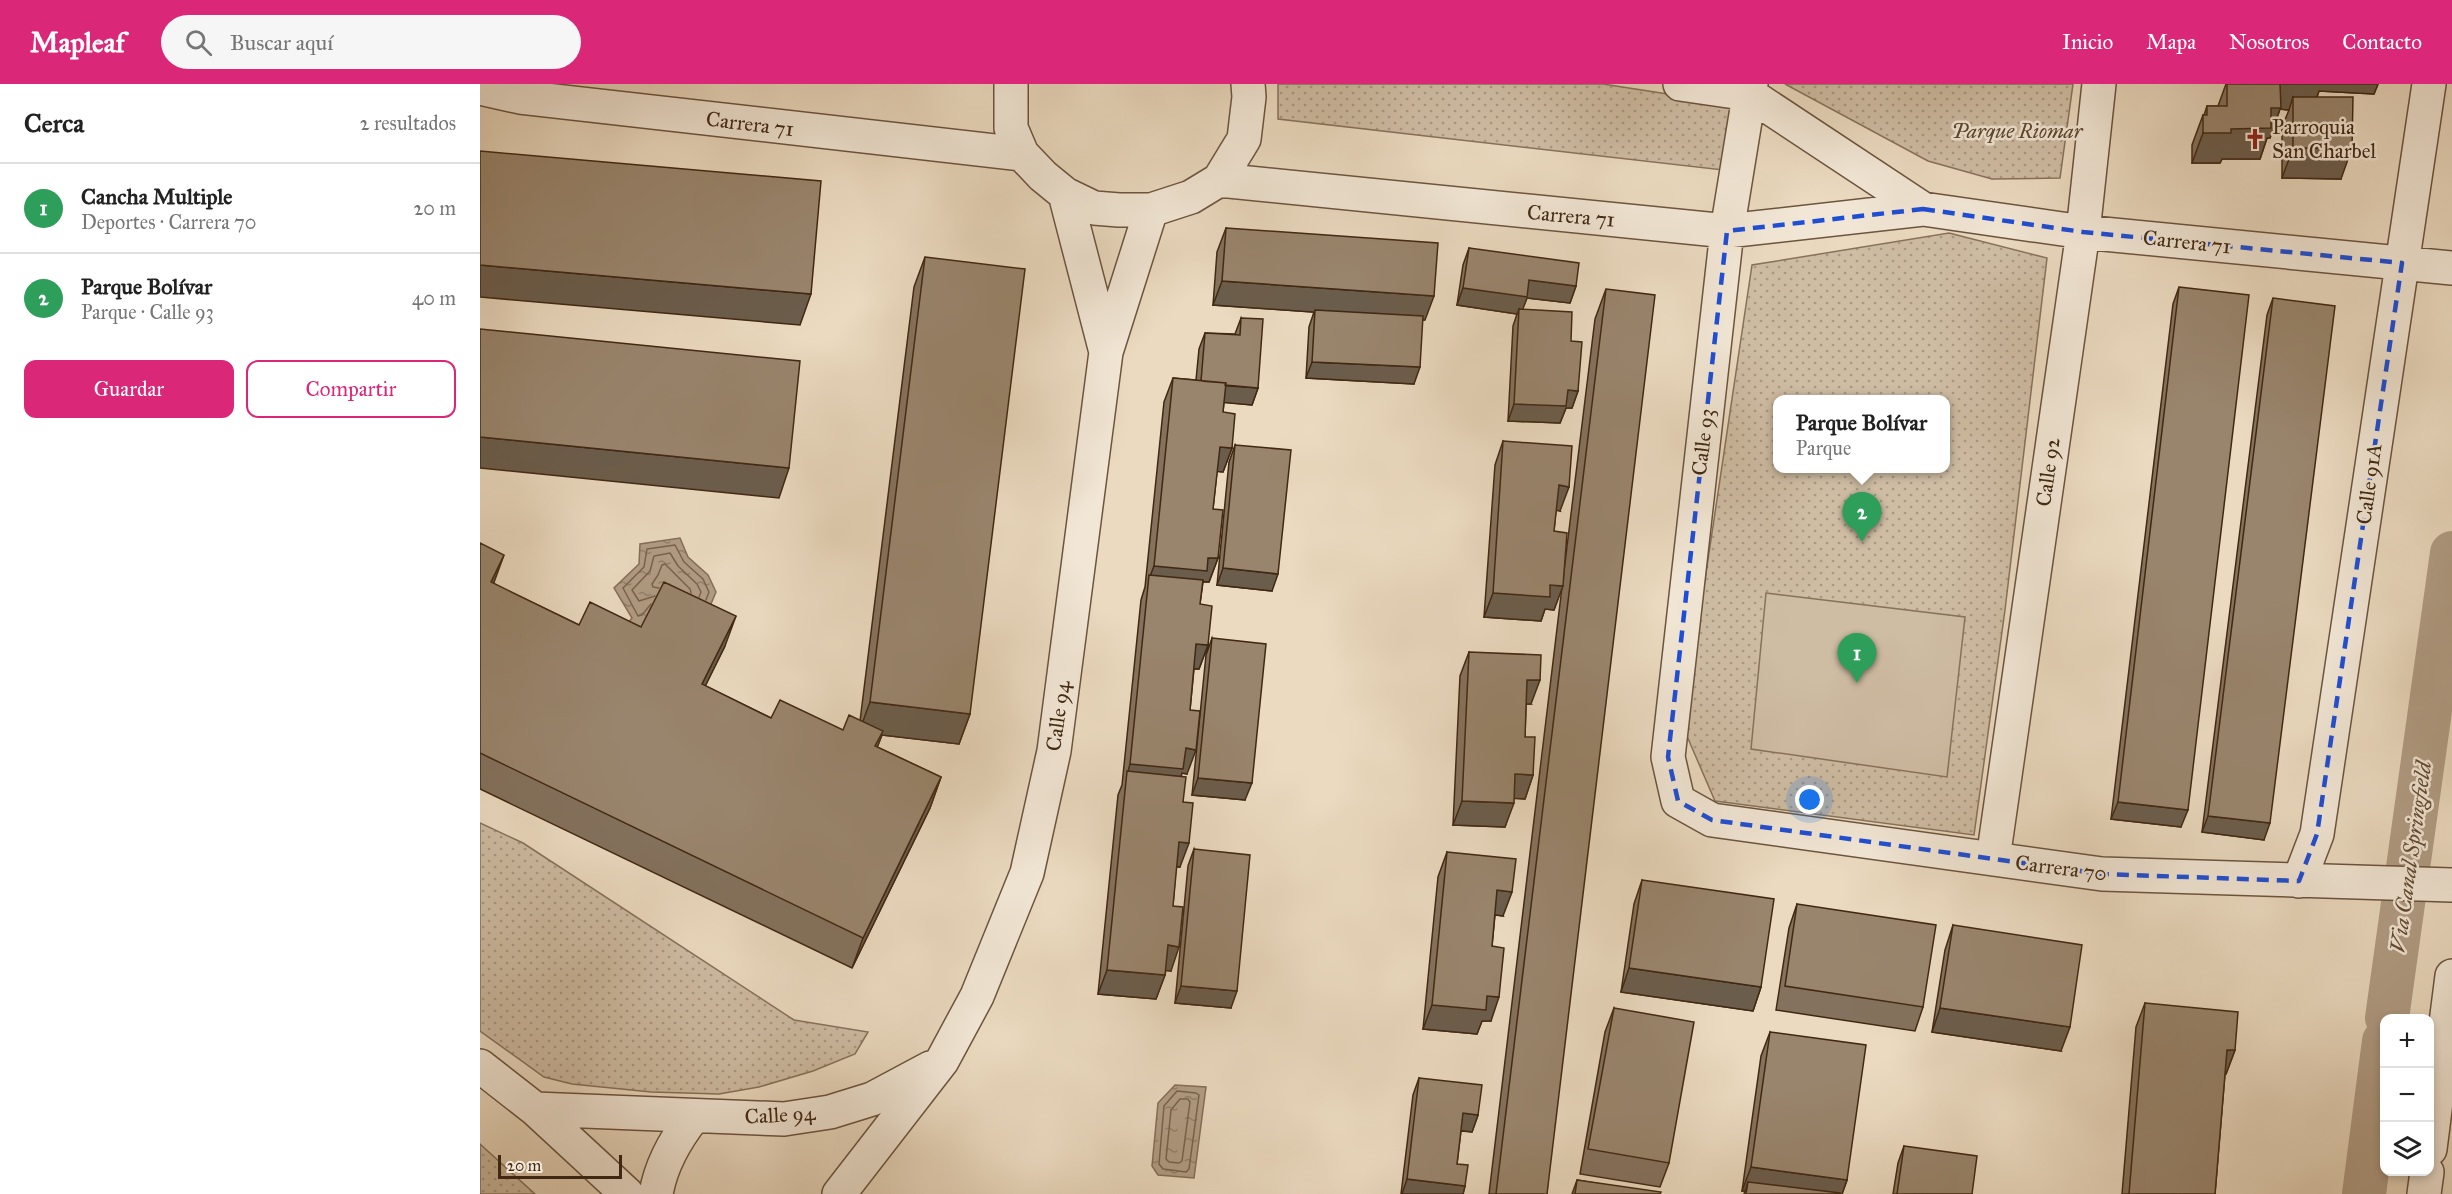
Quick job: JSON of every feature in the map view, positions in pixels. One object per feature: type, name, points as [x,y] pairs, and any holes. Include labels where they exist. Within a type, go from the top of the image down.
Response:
[{"type":"street","points":[[1011,84],[1011,128],[1022,154],[1043,177],[1065,194],[1094,208],[1151,210],[1191,197],[1219,180],[1244,139],[1249,97],[1248,84]]},
{"type":"street","name":"Carrera 71","points":[[1680,84],[1750,89],[1923,209]]},
{"type":"street","name":"Calle 92","points":[[1993,859],[2083,232],[2099,84]]},
{"type":"street","name":"Calle 91A","points":[[2299,881],[2317,834],[2429,84]]},
{"type":"street","name":"Carrera 71","points":[[480,88],[543,100],[1022,154]]},
{"type":"street","name":"Calle 93","points":[[1678,801],[1668,757],[1727,231],[1750,89]]},
{"type":"street","name":"Carrera 71","points":[[1219,180],[1727,231],[1923,209],[2083,232],[2446,268]]},
{"type":"street","name":"Calle 94","points":[[1065,194],[1106,352]]},
{"type":"street","name":"Calle 94","points":[[850,1187],[942,1061],[977,996],[1027,873],[1054,751],[1106,352],[1151,210]]},
{"type":"street","name":"Carrera 70","points":[[1678,801],[1712,820],[2102,874],[2437,884]]},
{"type":"street","points":[[2433,1122],[2452,976]]},
{"type":"street","name":"Calle 94","points":[[535,1109],[784,1119],[830,1112],[872,1099],[942,1061]]},
{"type":"street","points":[[480,1066],[535,1109],[627,1194]]},
{"type":"street","points":[[657,1194],[664,1165],[672,1148],[693,1117]]},
{"type":"street","points":[[2424,1194],[2426,1176]]},
{"type":"highlighted area","points":[[1923,209],[2083,232],[2402,263],[2317,834],[2299,881],[2102,874],[1712,820],[1678,801],[1668,757],[1727,231]]},
{"type":"green space","points":[[1278,84],[1603,84],[1732,104],[1723,170],[1278,119]]},
{"type":"green space","name":"Parque Riomar","points":[[1785,84],[2073,84],[2060,178],[1992,179],[1928,161]]},
{"type":"green space","points":[[1949,233],[2047,258],[2005,610],[1974,835],[1715,801],[1683,727],[1752,265]]},
{"type":"green space","points":[[1766,593],[1965,617],[1947,777],[1751,749]]},
{"type":"green space","points":[[480,823],[523,843],[794,1020],[868,1032],[855,1054],[813,1071],[759,1087],[719,1094],[651,1092],[572,1084],[544,1077],[480,1031]]},
{"type":"green space","points":[[480,1144],[535,1194],[480,1194]]},
{"type":"water","points":[[680,538],[688,557],[708,575],[716,592],[700,630],[638,634],[625,627],[632,618],[614,588],[639,564],[640,544]]},
{"type":"water","points":[[1175,1085],[1206,1087],[1194,1178],[1158,1175],[1152,1166],[1158,1103]]},
{"type":"building","points":[[2227,84],[2280,84],[2281,108],[2271,108],[2271,128],[2231,129],[2231,133],[2203,133],[2203,115],[2207,115],[2207,106],[2227,106]]},
{"type":"building","points":[[2293,97],[2353,97],[2352,148],[2293,148]]},
{"type":"building","points":[[480,151],[821,181],[811,294],[480,265]]},
{"type":"building","points":[[1226,228],[1438,243],[1434,296],[1222,281]]},
{"type":"building","points":[[1469,248],[1579,263],[1576,286],[1529,280],[1527,297],[1463,288]]},
{"type":"building","points":[[925,257],[1025,269],[970,714],[870,702]]},
{"type":"building","points":[[2179,287],[2249,295],[2188,810],[2118,802]]},
{"type":"building","points":[[1606,289],[1655,295],[1547,1194],[1496,1194]]},
{"type":"building","points":[[2273,298],[2335,306],[2270,823],[2208,816]]},
{"type":"building","points":[[1519,309],[1572,312],[1571,341],[1582,342],[1578,391],[1568,390],[1566,406],[1514,404]]},
{"type":"building","points":[[1315,310],[1423,316],[1420,367],[1312,362]]},
{"type":"building","points":[[1241,318],[1263,319],[1258,388],[1201,381],[1205,333],[1240,335]]},
{"type":"building","points":[[480,329],[800,361],[789,468],[480,437]]},
{"type":"building","points":[[1173,378],[1226,383],[1223,412],[1235,414],[1232,448],[1220,447],[1213,509],[1223,510],[1218,558],[1208,558],[1207,571],[1154,566]]},
{"type":"building","points":[[1503,441],[1572,446],[1569,487],[1559,485],[1554,531],[1567,533],[1563,586],[1550,585],[1550,597],[1493,593]]},
{"type":"building","points":[[1235,445],[1291,450],[1278,574],[1223,568]]},
{"type":"building","points":[[480,543],[504,555],[491,582],[579,625],[590,602],[641,627],[664,582],[736,616],[702,684],[771,718],[780,700],[843,730],[849,715],[883,731],[875,746],[941,777],[863,938],[480,753]]},
{"type":"building","points":[[1149,575],[1203,580],[1200,604],[1212,606],[1208,645],[1196,644],[1190,710],[1200,711],[1196,750],[1186,748],[1183,769],[1130,764]]},
{"type":"building","points":[[1212,638],[1266,644],[1252,783],[1198,778]]},
{"type":"building","points":[[1469,652],[1541,655],[1540,680],[1527,680],[1525,737],[1535,737],[1533,775],[1515,774],[1514,803],[1462,801]]},
{"type":"building","points":[[1127,771],[1186,777],[1183,802],[1193,803],[1189,843],[1179,842],[1173,906],[1183,907],[1179,947],[1168,945],[1165,975],[1107,970]]},
{"type":"building","points":[[1194,849],[1250,855],[1237,991],[1181,986]]},
{"type":"building","points":[[1447,852],[1516,859],[1512,892],[1497,890],[1492,946],[1504,948],[1499,997],[1487,996],[1486,1010],[1432,1005]]},
{"type":"building","points":[[1642,880],[1774,899],[1761,987],[1629,968]]},
{"type":"building","points":[[1797,904],[1936,925],[1923,1007],[1785,986]]},
{"type":"building","points":[[1953,925],[2082,945],[2070,1027],[1940,1008]]},
{"type":"building","points":[[2145,1003],[2238,1012],[2235,1050],[2227,1050],[2215,1194],[2129,1194]]},
{"type":"building","points":[[1614,1008],[1694,1022],[1669,1163],[1588,1149]]},
{"type":"building","points":[[1770,1032],[1866,1045],[1847,1180],[1751,1167]]},
{"type":"building","points":[[1419,1078],[1482,1085],[1478,1115],[1463,1113],[1457,1164],[1468,1165],[1465,1186],[1407,1179]]},
{"type":"building","points":[[1904,1146],[1977,1156],[1972,1194],[1897,1194]]},
{"type":"building","points":[[1577,1180],[1661,1192],[1660,1194],[1575,1194]]},
{"type":"building","points":[[1748,1182],[1840,1193],[1840,1194],[1746,1194]]},
{"type":"waterway","name":"Via Canal Springfield","points":[[2388,1014],[2452,553]]},
{"type":"waterway","name":"Via Canal Springfield","points":[[2364,1194],[2380,1068]]},
{"type":"place","name":"Parroquia San Charbel","points":[[2255,139]]},
{"type":"place","name":"Parque Bolívar","points":[[1862,542]]},
{"type":"place","name":"Cancha Multiple","points":[[1857,683]]}]
